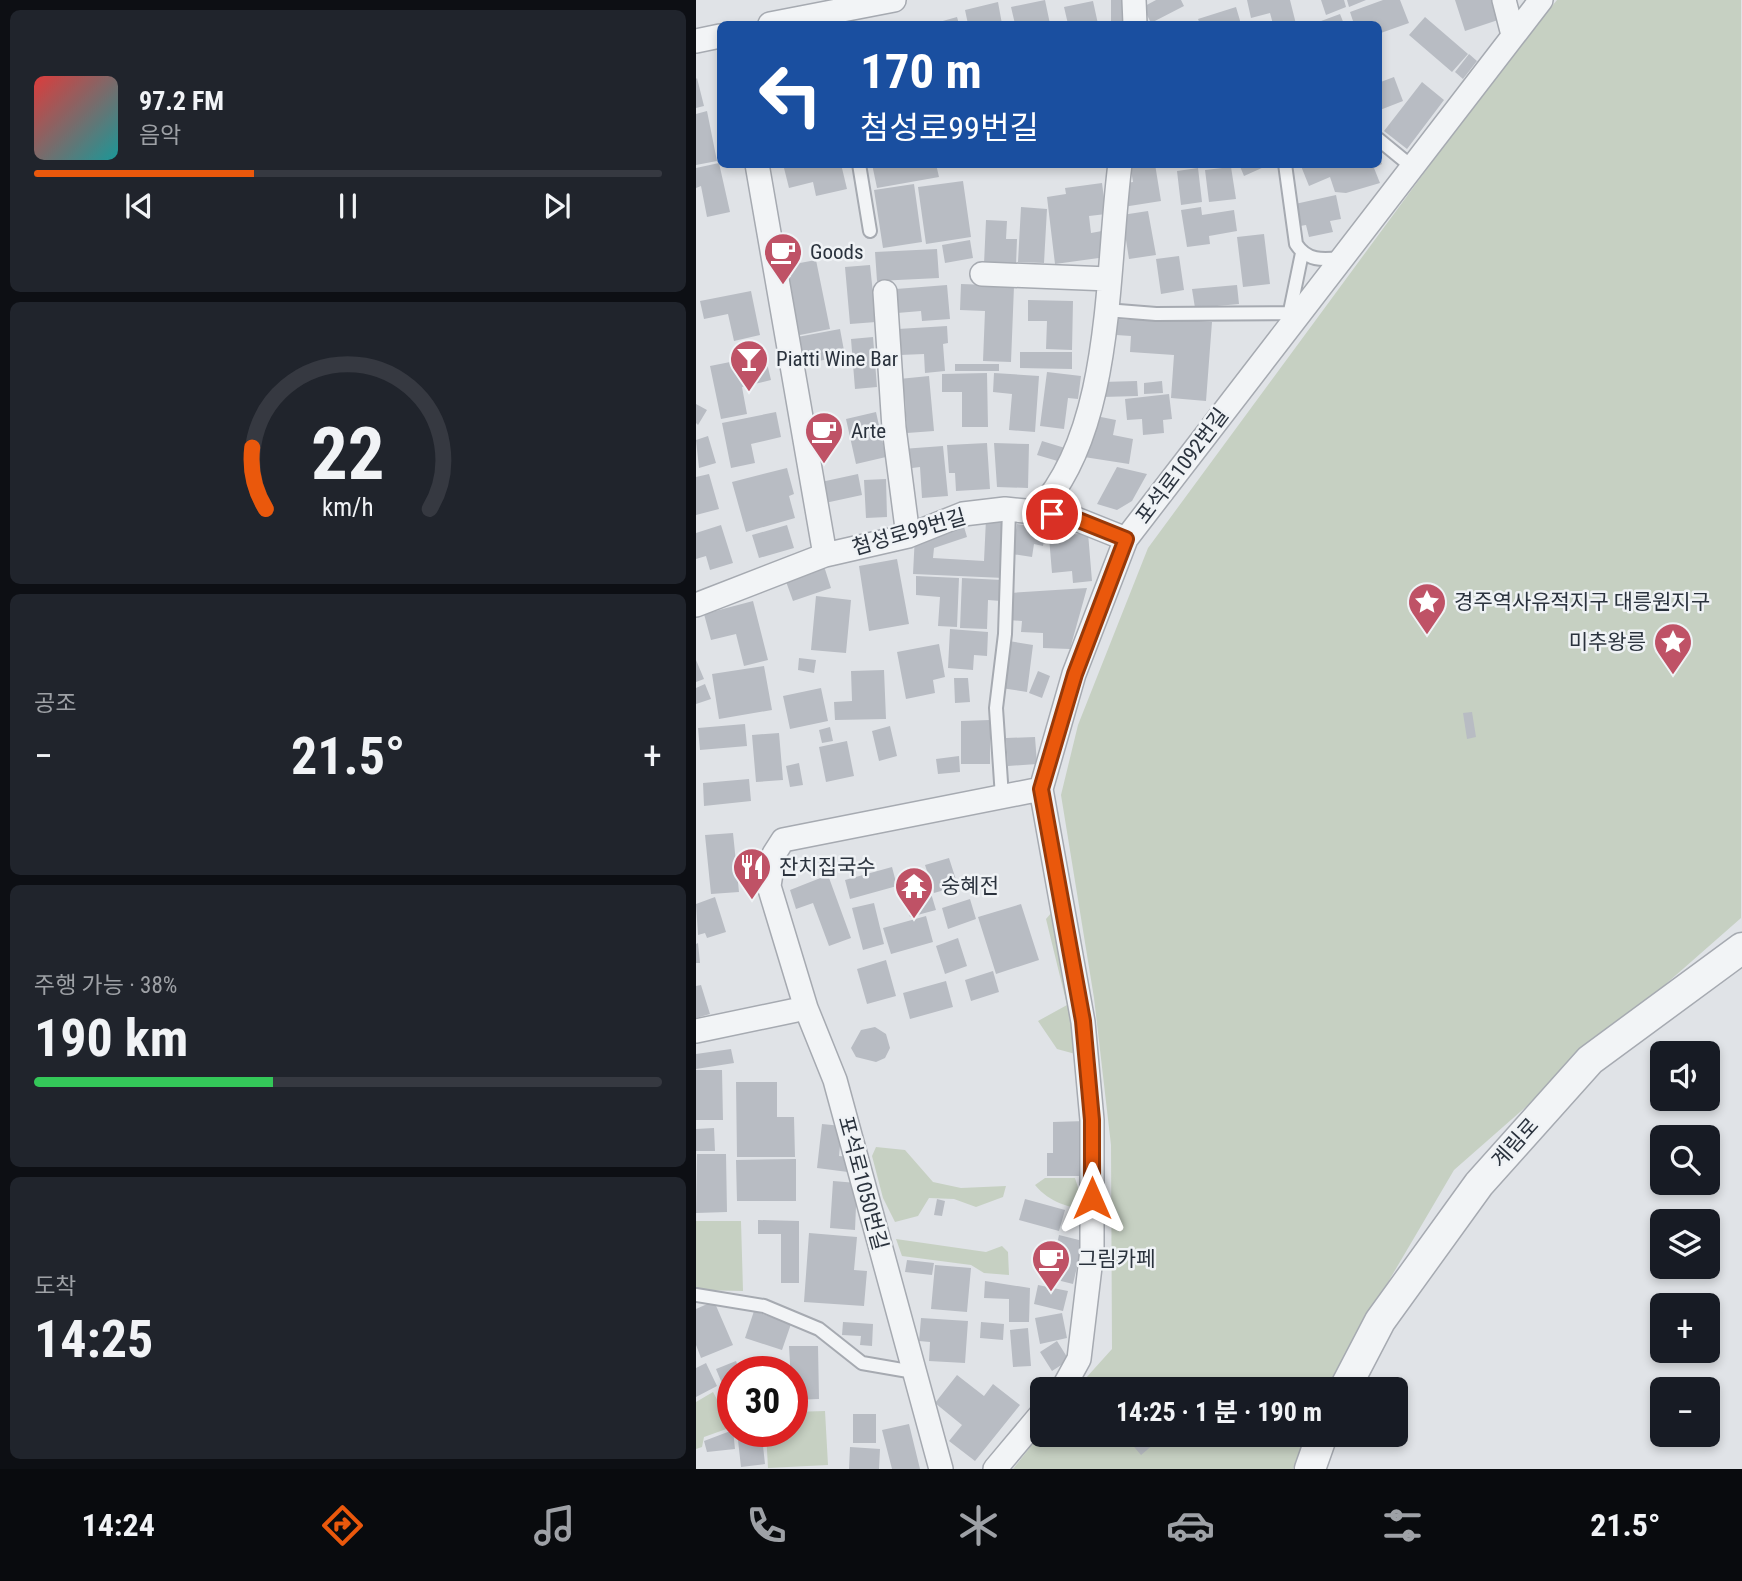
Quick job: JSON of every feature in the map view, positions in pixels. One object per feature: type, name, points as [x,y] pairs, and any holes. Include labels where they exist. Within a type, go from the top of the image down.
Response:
[{"type":"street","points":[[776,21],[800,8],[836,18],[894,0]]},
{"type":"street","points":[[1134,0],[1135,21]]},
{"type":"street","points":[[1504,0],[1513,35]]},
{"type":"street","name":"포석로1092번길","points":[[1069,1377],[1079,1359],[1092,1251],[1092,1120],[1083,1021],[1041,789],[1075,674],[1126,539],[1288,321],[1341,258],[1541,0]]},
{"type":"street","points":[[696,41],[717,37]]},
{"type":"street","points":[[758,168],[825,555]]},
{"type":"street","points":[[1037,512],[1057,491],[1092,405],[1106,310],[1120,168]]},
{"type":"street","points":[[982,274],[1109,278]]},
{"type":"street","points":[[885,292],[894,428],[908,536]]},
{"type":"street","name":"첨성로99번길","points":[[696,605],[825,555],[908,536],[963,514],[1009,510],[1066,515],[1126,539]]},
{"type":"street","points":[[1002,797],[1041,789]]},
{"type":"street","name":"포석로1050번길","points":[[941,1469],[835,1080],[806,1008],[769,886],[774,854],[783,840],[1002,797]]},
{"type":"street","name":"계림로","points":[[1351,1377],[1380,1321],[1479,1184],[1590,1060],[1741,948]]},
{"type":"street","points":[[696,1031],[806,1008]]},
{"type":"street","points":[[995,1469],[1030,1427]]},
{"type":"street","points":[[1310,1469],[1318,1447]]},
{"type":"lane","points":[[1382,142],[1411,166]]},
{"type":"lane","points":[[860,168],[870,231]]},
{"type":"lane","points":[[1106,310],[1288,321],[1302,253],[1294,232],[1286,168]]},
{"type":"lane","points":[[1302,253],[1319,260],[1341,258]]},
{"type":"lane","points":[[1002,797],[996,708],[1005,634],[1009,510]]},
{"type":"lane","points":[[696,1295],[764,1306],[819,1329],[862,1363],[914,1372]]},
{"type":"green space","name":"경주역사유적지구 대릉원지구","points":[[1557,0],[1741,0],[1741,918],[1454,1170],[1364,1323],[1338,1377],[1087,1377],[1112,1349],[1111,1145],[1094,998],[1061,795],[1078,725],[1148,548],[1502,67]]},
{"type":"green space","points":[[1070,891],[1079,1055],[1057,1049],[1038,1021],[1067,1005],[1046,919]]},
{"type":"green space","points":[[876,1147],[905,1150],[933,1182],[961,1188],[1006,1186],[1003,1197],[976,1207],[954,1199],[929,1198],[918,1216],[895,1222],[883,1198],[872,1156]]},
{"type":"green space","points":[[1045,1178],[1075,1178],[1081,1197],[1092,1210],[1068,1206],[1047,1196],[1035,1185]]},
{"type":"green space","points":[[696,1221],[741,1221],[743,1291],[696,1290]]},
{"type":"green space","points":[[896,1239],[986,1252],[1002,1246],[1008,1252],[1009,1275],[984,1273],[971,1265],[902,1256]]},
{"type":"green space","points":[[713,1392],[717,1399],[717,1432],[704,1437],[702,1447],[696,1449],[696,1402]]},
{"type":"green space","points":[[825,1411],[828,1465],[768,1468],[767,1447],[808,1447],[808,1412]]},
{"type":"green space","points":[[1030,1447],[1304,1447],[1293,1469],[1013,1469]]},
{"type":"building","points":[[1045,0],[1049,21],[1014,21],[1011,7]]},
{"type":"building","points":[[1111,0],[1129,0],[1130,21],[1111,21]]},
{"type":"building","points":[[1156,0],[1181,0],[1184,6],[1155,21],[1150,21],[1143,7]]},
{"type":"building","points":[[1247,0],[1290,0],[1295,21],[1272,21],[1270,13],[1251,18]]},
{"type":"building","points":[[1321,0],[1344,0],[1346,7],[1326,15]]},
{"type":"building","points":[[1347,0],[1366,0],[1349,7]]},
{"type":"building","points":[[1383,0],[1400,0],[1409,23],[1382,33],[1382,21],[1353,21],[1350,12]]},
{"type":"building","points":[[1455,0],[1495,0],[1501,19],[1465,31]]},
{"type":"building","points":[[1093,1],[1097,21],[1067,21],[1064,7]]},
{"type":"building","points":[[998,2],[1001,21],[967,21],[965,10]]},
{"type":"building","points":[[1236,7],[1240,21],[1199,21],[1198,19]]},
{"type":"building","points":[[1340,14],[1343,21],[1321,21]]},
{"type":"building","points":[[957,17],[958,21],[943,21]]},
{"type":"building","points":[[1425,17],[1468,54],[1452,72],[1409,35]]},
{"type":"building","points":[[1469,54],[1477,61],[1463,79],[1455,72]]},
{"type":"building","points":[[1394,77],[1403,101],[1382,109],[1382,82]]},
{"type":"building","points":[[696,79],[704,106],[696,108]]},
{"type":"building","points":[[1422,82],[1444,100],[1407,149],[1384,131]]},
{"type":"building","points":[[707,111],[717,161],[696,165],[696,114]]},
{"type":"building","points":[[717,163],[730,212],[707,217],[701,186],[696,188],[696,168]]},
{"type":"building","points":[[784,168],[842,168],[847,189],[816,196],[813,182],[789,188]]},
{"type":"building","points":[[873,168],[937,168],[939,177],[877,188]]},
{"type":"building","points":[[1131,168],[1156,168],[1161,201],[1123,207],[1119,184],[1133,182]]},
{"type":"building","points":[[1198,168],[1202,202],[1181,205],[1177,171]]},
{"type":"building","points":[[1231,168],[1236,199],[1209,202],[1205,170]]},
{"type":"building","points":[[1241,168],[1262,168],[1244,176]]},
{"type":"building","points":[[1302,168],[1374,168],[1380,183],[1346,193],[1335,192],[1330,177],[1309,186]]},
{"type":"building","points":[[963,181],[971,237],[926,244],[918,187]]},
{"type":"building","points":[[1102,183],[1106,214],[1089,216],[1091,233],[1102,231],[1106,257],[1055,264],[1047,197],[1066,194],[1065,188]]},
{"type":"building","points":[[914,184],[922,242],[883,248],[874,190]]},
{"type":"building","points":[[1336,195],[1341,219],[1330,221],[1333,232],[1309,237],[1306,225],[1300,226],[1295,204]]},
{"type":"building","points":[[1021,207],[1047,209],[1044,263],[1018,262]]},
{"type":"building","points":[[1201,207],[1202,215],[1234,210],[1237,231],[1209,236],[1210,244],[1187,247],[1181,210]]},
{"type":"building","points":[[1148,211],[1156,255],[1129,259],[1122,215]]},
{"type":"building","points":[[986,220],[1007,221],[1006,239],[1017,239],[1016,265],[984,264]]},
{"type":"building","points":[[1264,234],[1270,284],[1243,287],[1237,237]]},
{"type":"building","points":[[970,240],[973,258],[945,263],[942,245]]},
{"type":"building","points":[[937,249],[939,278],[877,281],[875,252]]},
{"type":"building","points":[[1179,256],[1184,290],[1161,294],[1156,259]]},
{"type":"building","points":[[816,260],[830,329],[795,336],[783,278],[791,277],[789,265]]},
{"type":"building","points":[[870,265],[876,322],[850,324],[845,267]]},
{"type":"building","points":[[961,284],[1014,286],[1011,362],[983,361],[985,311],[960,310]]},
{"type":"building","points":[[947,285],[950,319],[922,321],[921,311],[897,313],[896,289]]},
{"type":"building","points":[[1237,285],[1239,304],[1195,308],[1192,289]]},
{"type":"building","points":[[751,291],[760,335],[734,341],[728,314],[704,319],[700,301]]},
{"type":"building","points":[[1028,300],[1073,301],[1072,350],[1046,349],[1047,321],[1028,321]]},
{"type":"building","points":[[1131,316],[1212,322],[1206,401],[1171,398],[1174,355],[1130,352],[1131,336],[1116,335],[1118,319],[1131,320]]},
{"type":"building","points":[[947,326],[948,343],[943,344],[945,371],[925,373],[924,354],[900,355],[898,329]]},
{"type":"building","points":[[840,329],[845,356],[797,365],[792,338]]},
{"type":"building","points":[[873,337],[877,387],[855,389],[851,339]]},
{"type":"building","points":[[1020,352],[1072,352],[1072,369],[1020,368]]},
{"type":"building","points":[[765,355],[771,380],[742,387],[747,414],[721,419],[710,366]]},
{"type":"building","points":[[955,364],[999,364],[999,371],[955,371]]},
{"type":"building","points":[[1047,372],[1081,376],[1078,399],[1068,398],[1064,429],[1040,426]]},
{"type":"building","points":[[987,373],[988,427],[962,427],[962,392],[942,392],[942,374]]},
{"type":"building","points":[[994,373],[1039,376],[1035,432],[1009,430],[1012,394],[993,392]]},
{"type":"building","points":[[929,376],[934,431],[907,433],[905,398],[901,398],[899,379]]},
{"type":"building","points":[[1137,381],[1138,396],[1102,397],[1102,382]]},
{"type":"building","points":[[1162,381],[1163,393],[1144,394],[1144,383]]},
{"type":"building","points":[[1169,394],[1172,419],[1163,420],[1164,433],[1143,435],[1142,419],[1127,420],[1125,399]]},
{"type":"building","points":[[696,404],[707,410],[698,425],[696,423]]},
{"type":"building","points":[[776,412],[781,437],[751,444],[755,463],[731,468],[722,423]]},
{"type":"building","points":[[876,412],[886,457],[856,464],[846,419]]},
{"type":"building","points":[[1091,415],[1116,420],[1113,435],[1133,439],[1129,464],[1084,457]]},
{"type":"building","points":[[708,436],[716,463],[699,468],[696,440]]},
{"type":"building","points":[[1042,441],[1065,448],[1061,462],[1037,455]]},
{"type":"building","points":[[987,443],[990,489],[956,491],[955,473],[949,473],[947,445]]},
{"type":"building","points":[[994,443],[1029,444],[1028,488],[997,487]]},
{"type":"building","points":[[943,446],[948,496],[922,498],[920,467],[904,469],[902,449]]},
{"type":"building","points":[[1117,467],[1147,474],[1132,501],[1117,510],[1097,504]]},
{"type":"building","points":[[787,468],[794,494],[789,496],[795,518],[746,532],[732,482]]},
{"type":"building","points":[[709,474],[719,509],[696,515],[696,477]]},
{"type":"building","points":[[858,474],[862,495],[825,503],[821,482]]},
{"type":"building","points":[[886,479],[887,517],[866,518],[864,480]]},
{"type":"building","points":[[986,519],[1006,520],[1004,578],[913,574],[915,535],[962,520],[967,537],[934,548],[933,558],[984,561]]},
{"type":"building","points":[[1017,524],[1046,529],[1043,546],[1034,544],[1032,557],[1012,554]]},
{"type":"building","points":[[721,525],[733,563],[710,570],[706,556],[696,559],[696,533]]},
{"type":"building","points":[[787,525],[794,548],[759,558],[752,535]]},
{"type":"building","points":[[1088,533],[1092,581],[1073,583],[1072,571],[1052,573],[1049,537]]},
{"type":"building","points":[[897,559],[909,624],[869,631],[859,566]]},
{"type":"building","points":[[823,563],[831,588],[793,601],[784,576]]},
{"type":"building","points":[[916,576],[959,578],[957,627],[938,626],[940,597],[916,595]]},
{"type":"building","points":[[962,578],[1002,580],[1001,601],[988,600],[987,629],[960,628]]},
{"type":"building","points":[[1087,588],[1070,649],[1043,648],[1043,633],[1021,632],[1022,621],[1009,620],[1010,593]]},
{"type":"building","points":[[816,596],[851,600],[846,653],[811,650]]},
{"type":"building","points":[[753,601],[768,660],[744,666],[736,634],[711,640],[704,614]]},
{"type":"building","points":[[950,629],[988,632],[987,656],[974,655],[973,670],[948,668]]},
{"type":"building","points":[[1009,641],[1033,645],[1027,692],[1001,688]]},
{"type":"building","points":[[939,644],[945,677],[933,680],[935,693],[906,699],[897,652]]},
{"type":"building","points":[[799,658],[816,660],[814,673],[798,670]]},
{"type":"building","points":[[696,660],[704,679],[696,682]]},
{"type":"building","points":[[764,666],[772,710],[719,719],[712,674]]},
{"type":"building","points":[[884,670],[886,719],[835,720],[834,702],[852,701],[851,671]]},
{"type":"building","points":[[1038,671],[1050,676],[1042,698],[1029,693]]},
{"type":"building","points":[[954,678],[968,678],[970,702],[955,703]]},
{"type":"building","points":[[705,684],[711,699],[696,704],[696,688]]},
{"type":"building","points":[[821,688],[828,721],[790,729],[783,696]]},
{"type":"building","points":[[1472,712],[1476,737],[1467,739],[1463,713]]},
{"type":"building","points":[[990,720],[990,764],[961,764],[961,721]]},
{"type":"building","points":[[745,724],[747,746],[700,750],[698,728]]},
{"type":"building","points":[[890,726],[897,756],[879,761],[872,731]]},
{"type":"building","points":[[830,727],[833,741],[822,743],[819,730]]},
{"type":"building","points":[[779,733],[783,780],[756,782],[752,735]]},
{"type":"building","points":[[1035,737],[1037,764],[1008,766],[1006,738]]},
{"type":"building","points":[[847,741],[854,776],[826,782],[819,747]]},
{"type":"building","points":[[959,756],[960,772],[938,774],[936,759]]},
{"type":"building","points":[[799,763],[803,785],[790,787],[786,766]]},
{"type":"building","points":[[749,779],[751,801],[704,806],[703,783]]},
{"type":"building","points":[[733,833],[739,892],[711,894],[705,835]]},
{"type":"building","points":[[949,858],[958,886],[934,893],[925,865]]},
{"type":"building","points":[[892,867],[897,886],[850,899],[845,880]]},
{"type":"building","points":[[924,870],[936,910],[910,917],[899,878]]},
{"type":"building","points":[[828,875],[851,938],[829,946],[813,903],[796,909],[790,890]]},
{"type":"building","points":[[715,897],[726,932],[707,938],[705,933],[698,935],[696,904]]},
{"type":"building","points":[[970,899],[976,919],[948,929],[942,908]]},
{"type":"building","points":[[874,903],[884,944],[863,950],[852,908]]},
{"type":"building","points":[[1021,904],[1039,960],[996,974],[978,917]]},
{"type":"building","points":[[926,916],[933,942],[891,954],[883,928]]},
{"type":"building","points":[[958,938],[967,966],[945,974],[936,946]]},
{"type":"building","points":[[698,943],[700,963],[696,963],[696,944]]},
{"type":"building","points":[[886,960],[896,996],[867,1004],[857,969]]},
{"type":"building","points":[[993,971],[999,992],[971,1001],[965,980]]},
{"type":"building","points":[[946,981],[953,1007],[910,1019],[903,993]]},
{"type":"building","points":[[701,985],[710,1014],[696,1018],[696,986]]},
{"type":"building","points":[[875,1027],[886,1034],[890,1048],[885,1058],[876,1062],[856,1057],[851,1048],[861,1030]]},
{"type":"building","points":[[731,1049],[734,1063],[696,1069],[696,1054]]},
{"type":"building","points":[[696,1070],[722,1070],[723,1120],[696,1120]]},
{"type":"building","points":[[736,1082],[777,1082],[777,1117],[794,1117],[795,1157],[737,1157]]},
{"type":"building","points":[[1086,1121],[1086,1176],[1047,1176],[1047,1153],[1053,1153],[1053,1122]]},
{"type":"building","points":[[822,1124],[842,1126],[839,1156],[849,1157],[848,1172],[817,1168]]},
{"type":"building","points":[[714,1128],[715,1151],[696,1151],[696,1129]]},
{"type":"building","points":[[697,1154],[726,1154],[727,1212],[696,1213]]},
{"type":"building","points":[[796,1159],[796,1201],[737,1201],[736,1160]]},
{"type":"building","points":[[833,1181],[857,1183],[855,1230],[830,1228]]},
{"type":"building","points":[[937,1199],[945,1201],[942,1216],[934,1215]]},
{"type":"building","points":[[1025,1199],[1065,1210],[1059,1231],[1019,1220]]},
{"type":"building","points":[[758,1220],[799,1221],[799,1283],[781,1283],[781,1234],[758,1234]]},
{"type":"building","points":[[809,1233],[857,1237],[854,1270],[867,1271],[864,1306],[804,1302]]},
{"type":"building","points":[[1059,1235],[1083,1241],[1073,1284],[1049,1278]]},
{"type":"building","points":[[907,1260],[934,1263],[932,1275],[905,1272]]},
{"type":"building","points":[[935,1265],[971,1268],[967,1312],[931,1309]]},
{"type":"building","points":[[985,1281],[1030,1288],[1029,1322],[1009,1322],[1009,1299],[984,1298]]},
{"type":"building","points":[[1038,1285],[1068,1291],[1063,1311],[1034,1304]]},
{"type":"building","points":[[714,1301],[733,1345],[701,1358],[696,1345],[696,1309]]},
{"type":"building","points":[[754,1311],[791,1324],[782,1350],[745,1338]]},
{"type":"building","points":[[1062,1313],[1067,1338],[1040,1344],[1035,1318]]},
{"type":"building","points":[[921,1318],[968,1321],[965,1363],[929,1361],[930,1342],[919,1341]]},
{"type":"building","points":[[843,1322],[873,1324],[872,1346],[860,1345],[861,1336],[842,1335]]},
{"type":"building","points":[[981,1322],[1004,1324],[1003,1340],[980,1338]]},
{"type":"building","points":[[1028,1328],[1031,1366],[1013,1367],[1010,1330]]},
{"type":"building","points":[[1057,1341],[1069,1360],[1052,1371],[1040,1352]]},
{"type":"building","points":[[789,1346],[818,1346],[819,1399],[808,1399],[808,1356],[790,1356]]},
{"type":"building","points":[[706,1363],[717,1386],[696,1397],[696,1368]]},
{"type":"building","points":[[957,1375],[984,1396],[993,1384],[1020,1405],[975,1461],[949,1441],[962,1425],[935,1403]]},
{"type":"building","points":[[853,1414],[876,1414],[876,1443],[853,1443]]},
{"type":"building","points":[[909,1424],[920,1469],[892,1469],[882,1430]]},
{"type":"building","points":[[717,1436],[717,1447],[735,1449],[707,1452],[704,1441]]},
{"type":"building","points":[[739,1447],[763,1447],[765,1464],[741,1467]]},
{"type":"building","points":[[850,1447],[880,1449],[879,1469],[849,1469]]},
{"type":"building","points":[[1134,1447],[1150,1447],[1141,1455]]},
{"type":"place","name":"Goods","points":[[783,286]]},
{"type":"place","name":"Piatti Wine Bar","points":[[749,393]]},
{"type":"place","name":"Arte","points":[[824,465]]},
{"type":"place","name":"경주역사유적지구 대릉원지구","points":[[1427,636]]},
{"type":"place","name":"미추왕릉","points":[[1673,676]]},
{"type":"place","name":"잔치집국수","points":[[752,901]]},
{"type":"place","name":"숭혜전","points":[[914,920]]},
{"type":"place","name":"그림카페","points":[[1051,1293]]},
{"type":"route","points":[[1052,514],[1066,515],[1126,539],[1075,674],[1041,789],[1083,1021],[1092,1120],[1092,1198]]}]
